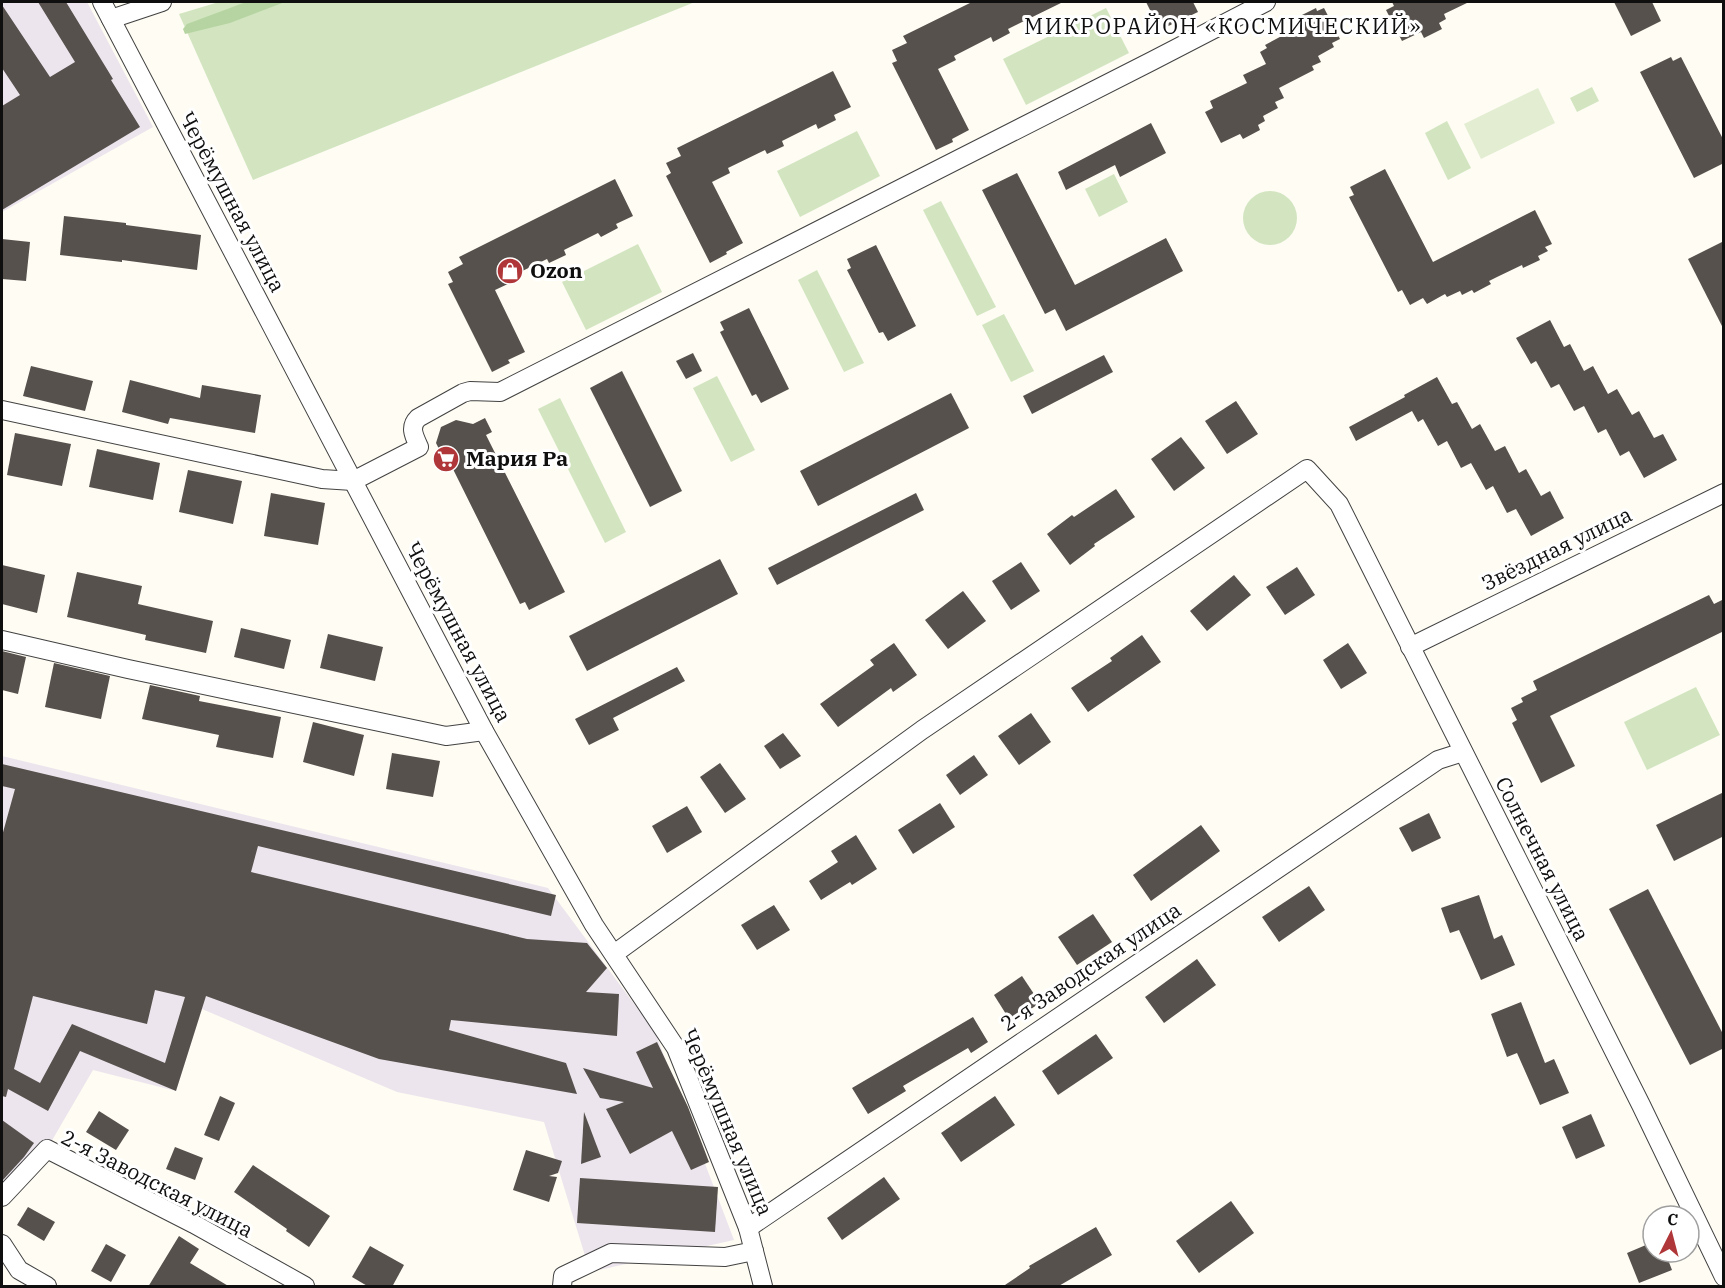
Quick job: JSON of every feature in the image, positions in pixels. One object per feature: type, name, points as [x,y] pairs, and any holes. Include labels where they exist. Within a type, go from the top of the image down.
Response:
[{"type":"street","name":"Черёмушная улица","points":[[102,2],[484,731],[594,925],[676,1048],[748,1228],[763,1287]]},
{"type":"street","points":[[111,19],[162,2]]},
{"type":"street","points":[[2,410],[321,479],[353,481],[419,447],[413,435],[414,422],[463,393],[470,391],[501,392],[1266,2]]},
{"type":"street","name":"Солнечная улица","points":[[614,954],[922,730],[1307,469],[1339,504],[1641,1105],[1724,1277]]},
{"type":"street","name":"Звёздная улица","points":[[1410,647],[1724,493]]},
{"type":"street","points":[[2,640],[446,736],[484,731]]},
{"type":"street","name":"2-я Заводская улица","points":[[748,1228],[1418,773],[1438,760],[1463,752]]},
{"type":"street","name":"2-я Заводская улица","points":[[2,1197],[47,1149],[194,1224],[304,1287]]},
{"type":"street","points":[[2,1244],[19,1270],[47,1287]]},
{"type":"street","points":[[562,1287],[563,1276],[611,1253],[725,1257],[754,1251]]},
{"type":"shaded area","points":[[2,2],[87,2],[153,127],[2,212]]},
{"type":"shaded area","points":[[2,756],[548,888],[655,1032],[734,1240],[590,1272],[544,1122],[397,1092],[202,1009],[176,1091],[93,1070],[47,1149],[2,1197]]},
{"type":"green space","points":[[219,2],[695,2],[253,180],[179,14]]},
{"type":"green space","points":[[246,2],[285,2],[230,23],[185,34],[183,29],[187,24]]},
{"type":"green space","points":[[1106,8],[1129,53],[1026,105],[1003,59]]},
{"type":"green space","points":[[1592,87],[1599,101],[1577,112],[1570,98]]},
{"type":"green space","points":[[1538,88],[1555,123],[1481,159],[1464,124]]},
{"type":"green space","points":[[1447,121],[1471,168],[1448,180],[1425,133]]},
{"type":"green space","points":[[857,131],[880,176],[800,217],[777,171]]},
{"type":"green space","points":[[1114,174],[1128,202],[1099,217],[1085,189]]},
{"type":"green space","points":[[1270,191],[1280,193],[1289,199],[1295,208],[1297,218],[1295,228],[1289,237],[1280,243],[1270,245],[1260,243],[1251,237],[1245,228],[1243,218],[1245,208],[1251,199],[1260,193]]},
{"type":"green space","points":[[941,201],[996,307],[977,316],[923,210]]},
{"type":"green space","points":[[638,244],[662,292],[586,330],[562,282]]},
{"type":"green space","points":[[817,270],[864,363],[844,372],[798,280]]},
{"type":"green space","points":[[1004,314],[1034,371],[1011,382],[982,325]]},
{"type":"green space","points":[[717,376],[755,450],[731,462],[693,388]]},
{"type":"green space","points":[[560,398],[626,532],[605,543],[538,409]]},
{"type":"green space","points":[[1696,687],[1720,735],[1647,770],[1624,722]]},
{"type":"building","points":[[38,2],[66,2],[140,127],[2,210],[2,106],[20,95],[2,68],[2,5],[50,77],[75,62]]},
{"type":"building","points":[[972,2],[1063,2],[1008,29],[1010,33],[993,42],[991,37],[954,56],[956,60],[938,69],[969,130],[952,139],[953,142],[936,150],[892,63],[897,61],[892,50],[907,43],[903,36]]},
{"type":"building","points":[[1146,2],[1193,2],[1198,12],[1160,30]]},
{"type":"building","points":[[1392,2],[1469,2],[1444,14],[1446,19],[1439,23],[1442,29],[1424,38],[1421,32],[1402,41],[1386,10],[1394,6]]},
{"type":"building","points":[[1614,2],[1652,2],[1661,21],[1631,36]]},
{"type":"building","points":[[1316,8],[1317,11],[1324,8],[1340,39],[1332,43],[1334,47],[1318,56],[1321,62],[1312,66],[1314,70],[1279,88],[1284,98],[1275,102],[1278,108],[1263,116],[1265,121],[1258,125],[1260,130],[1243,139],[1240,134],[1221,143],[1205,112],[1213,108],[1210,101],[1247,83],[1243,75],[1266,64],[1260,52],[1267,48],[1265,45],[1304,24],[1300,16]]},
{"type":"building","points":[[1671,57],[1673,61],[1681,57],[1724,141],[1724,163],[1694,178],[1640,72]]},
{"type":"building","points":[[833,71],[851,107],[834,115],[836,120],[818,129],[816,124],[782,141],[784,146],[767,154],[765,150],[728,168],[730,173],[712,182],[743,243],[710,263],[666,176],[671,173],[666,163],[681,156],[677,148]]},
{"type":"building","points":[[1151,123],[1166,153],[1120,177],[1115,165],[1066,190],[1058,172]]},
{"type":"building","points":[[1385,169],[1433,262],[1535,210],[1552,244],[1545,247],[1548,251],[1538,256],[1540,260],[1523,268],[1522,265],[1489,281],[1491,284],[1474,293],[1472,290],[1462,295],[1460,291],[1447,297],[1445,294],[1427,304],[1423,298],[1410,305],[1402,290],[1398,292],[1349,197],[1354,195],[1350,187]]},
{"type":"building","points":[[1017,173],[1075,285],[1166,238],[1183,271],[1066,331],[1055,309],[1045,314],[982,190]]},
{"type":"building","points":[[615,179],[633,216],[616,224],[618,228],[601,237],[598,233],[564,250],[566,255],[549,263],[547,259],[510,277],[512,282],[495,290],[525,352],[508,360],[510,363],[492,372],[448,284],[453,282],[448,272],[463,264],[459,257]]},
{"type":"building","points":[[64,216],[201,235],[197,270],[60,255]]},
{"type":"building","points":[[2,239],[30,242],[26,281],[2,279]]},
{"type":"building","points":[[1724,241],[1724,330],[1688,259]]},
{"type":"building","points":[[876,245],[916,326],[888,341],[883,332],[879,333],[847,270],[851,268],[847,259]]},
{"type":"building","points":[[749,308],[789,389],[761,403],[756,394],[752,396],[720,332],[724,330],[720,322]]},
{"type":"building","points":[[1550,320],[1564,347],[1570,344],[1584,371],[1593,366],[1608,394],[1617,389],[1632,415],[1639,411],[1654,438],[1663,434],[1677,460],[1644,478],[1629,451],[1620,456],[1606,429],[1598,433],[1584,406],[1574,411],[1559,384],[1551,388],[1536,361],[1531,364],[1516,338]]},
{"type":"building","points":[[693,353],[702,371],[686,379],[676,361]]},
{"type":"building","points":[[1104,355],[1113,372],[1032,414],[1023,396]]},
{"type":"building","points":[[31,366],[93,381],[85,411],[23,396]]},
{"type":"building","points":[[622,371],[682,491],[650,507],[590,388]]},
{"type":"building","points":[[1437,377],[1452,404],[1457,402],[1472,429],[1480,424],[1495,451],[1505,446],[1519,473],[1526,469],[1541,496],[1550,491],[1564,518],[1531,536],[1516,509],[1507,513],[1493,486],[1486,490],[1471,463],[1461,468],[1447,441],[1438,446],[1423,419],[1418,422],[1412,411],[1356,441],[1349,427]]},
{"type":"building","points":[[130,380],[200,398],[202,385],[261,395],[255,433],[170,418],[168,424],[122,412]]},
{"type":"building","points":[[951,393],[969,428],[818,506],[800,471]]},
{"type":"building","points":[[1236,401],[1258,434],[1227,454],[1205,421]]},
{"type":"building","points":[[485,418],[492,432],[486,435],[565,592],[529,610],[525,602],[520,604],[448,459],[445,461],[436,443],[441,427],[456,420],[473,424]]},
{"type":"building","points":[[15,433],[71,444],[62,486],[7,475]]},
{"type":"building","points":[[1181,437],[1205,468],[1174,491],[1151,459]]},
{"type":"building","points":[[97,449],[160,463],[153,500],[89,487]]},
{"type":"building","points":[[188,470],[242,481],[233,524],[179,512]]},
{"type":"building","points":[[1116,489],[1135,517],[1094,544],[1095,546],[1070,565],[1047,534],[1072,515],[1074,517]]},
{"type":"building","points":[[271,493],[325,503],[318,545],[264,536]]},
{"type":"building","points":[[916,493],[924,510],[777,585],[768,568]]},
{"type":"building","points":[[720,559],[738,594],[587,671],[569,636]]},
{"type":"building","points":[[1021,562],[1040,591],[1011,610],[992,581]]},
{"type":"building","points":[[2,565],[45,575],[37,613],[2,604]]},
{"type":"building","points":[[1297,567],[1315,595],[1285,615],[1266,587]]},
{"type":"building","points":[[77,572],[142,586],[138,604],[213,621],[206,653],[145,640],[146,635],[67,617]]},
{"type":"building","points":[[1234,575],[1251,595],[1207,631],[1190,611]]},
{"type":"building","points":[[963,591],[986,621],[948,649],[925,620]]},
{"type":"building","points":[[1709,595],[1714,604],[1724,599],[1724,631],[1550,716],[1575,766],[1541,783],[1512,723],[1517,720],[1511,708],[1523,702],[1521,698],[1537,690],[1533,681]]},
{"type":"building","points":[[241,628],[291,640],[284,669],[234,657]]},
{"type":"building","points":[[328,634],[383,647],[375,681],[320,668]]},
{"type":"building","points":[[1142,635],[1161,662],[1088,712],[1071,688],[1112,661],[1110,658]]},
{"type":"building","points":[[894,643],[917,675],[893,692],[891,688],[838,727],[820,704],[874,665],[870,660]]},
{"type":"building","points":[[1348,643],[1367,673],[1341,689],[1323,660]]},
{"type":"building","points":[[2,651],[26,657],[18,694],[2,690]]},
{"type":"building","points":[[54,663],[110,676],[101,719],[45,707]]},
{"type":"building","points":[[677,667],[685,681],[613,718],[619,730],[589,745],[575,719]]},
{"type":"building","points":[[150,685],[200,696],[199,701],[281,717],[273,758],[216,747],[219,735],[142,719]]},
{"type":"building","points":[[1031,713],[1051,742],[1019,765],[998,736]]},
{"type":"building","points":[[313,722],[364,735],[354,776],[303,762]]},
{"type":"building","points":[[783,733],[801,756],[780,769],[764,746]]},
{"type":"building","points":[[392,753],[440,761],[433,797],[386,789]]},
{"type":"building","points":[[974,755],[988,775],[960,795],[946,775]]},
{"type":"building","points":[[720,763],[746,799],[725,813],[700,777]]},
{"type":"building","points":[[2,764],[556,895],[551,916],[258,846],[251,872],[527,939],[587,943],[607,968],[586,992],[619,994],[617,1036],[451,1020],[449,1030],[566,1063],[577,1094],[379,1059],[206,996],[176,1091],[80,1051],[48,1111],[8,1089],[6,1097],[2,1096],[2,836],[15,789],[2,786]],"holes":[[[155,990],[185,997],[165,1063],[72,1024],[40,1083],[14,1069],[33,996],[147,1024]]]},
{"type":"building","points":[[1724,792],[1724,836],[1674,861],[1656,825]]},
{"type":"building","points":[[940,803],[955,827],[913,854],[898,830]]},
{"type":"building","points":[[687,806],[702,832],[667,853],[652,826]]},
{"type":"building","points":[[1429,813],[1441,838],[1412,852],[1399,828]]},
{"type":"building","points":[[1201,825],[1220,851],[1151,901],[1133,875]]},
{"type":"building","points":[[856,835],[877,869],[852,885],[850,882],[821,900],[809,881],[838,862],[831,851]]},
{"type":"building","points":[[1309,886],[1325,910],[1279,942],[1262,917]]},
{"type":"building","points":[[1648,889],[1724,1036],[1724,1048],[1690,1065],[1609,909]]},
{"type":"building","points":[[1479,895],[1494,939],[1502,935],[1515,965],[1481,980],[1459,930],[1450,933],[1441,908]]},
{"type":"building","points":[[774,905],[790,930],[757,950],[741,925]]},
{"type":"building","points":[[1093,914],[1112,942],[1077,965],[1058,937]]},
{"type":"building","points":[[1197,959],[1216,985],[1164,1023],[1145,997]]},
{"type":"building","points":[[1022,976],[1040,1003],[1011,1022],[994,995]]},
{"type":"building","points":[[1521,1002],[1545,1063],[1554,1059],[1569,1093],[1540,1105],[1517,1053],[1507,1057],[1491,1014]]},
{"type":"building","points":[[973,1017],[988,1042],[971,1053],[968,1048],[903,1086],[906,1091],[868,1114],[852,1088]]},
{"type":"building","points":[[1096,1034],[1113,1058],[1058,1095],[1042,1071]]},
{"type":"building","points":[[657,1042],[688,1107],[709,1162],[691,1170],[672,1131],[630,1154],[606,1109],[624,1102],[600,1098],[583,1068],[653,1088],[636,1052]]},
{"type":"building","points":[[220,1096],[235,1103],[219,1141],[204,1135]]},
{"type":"building","points":[[995,1096],[1015,1125],[961,1162],[941,1133]]},
{"type":"building","points":[[99,1111],[129,1130],[116,1150],[86,1132]]},
{"type":"building","points":[[584,1112],[601,1157],[581,1164]]},
{"type":"building","points":[[1591,1114],[1605,1146],[1576,1159],[1562,1127]]},
{"type":"building","points":[[2,1120],[34,1143],[2,1181]]},
{"type":"building","points":[[175,1147],[203,1158],[195,1180],[166,1169]]},
{"type":"building","points":[[526,1150],[562,1161],[558,1173],[549,1176],[557,1177],[549,1202],[513,1190]]},
{"type":"building","points":[[253,1165],[330,1216],[309,1247],[234,1192]]},
{"type":"building","points":[[884,1177],[900,1199],[842,1240],[827,1218]]},
{"type":"building","points":[[580,1178],[718,1187],[715,1232],[577,1223]]},
{"type":"building","points":[[1231,1201],[1254,1233],[1199,1273],[1176,1241]]},
{"type":"building","points":[[28,1207],[55,1222],[44,1241],[17,1225]]},
{"type":"building","points":[[1096,1227],[1112,1255],[1057,1287],[1002,1287],[1030,1268],[1029,1266]]},
{"type":"building","points":[[179,1236],[199,1249],[190,1263],[230,1287],[148,1287]]},
{"type":"building","points":[[106,1244],[126,1255],[111,1282],[91,1271]]},
{"type":"building","points":[[370,1246],[404,1265],[392,1287],[369,1287],[352,1277]]},
{"type":"building","points":[[1641,1247],[1641,1264],[1670,1264],[1672,1270],[1639,1283],[1627,1253]]},
{"type":"place","name":"Ozon","points":[[510,271]]},
{"type":"place","name":"Мария Ра","points":[[446,459]]},
{"type":"district","name":"МИКРОРАЙОН «КОСМИЧЕСКИЙ»","points":[[1223,26]]}]
